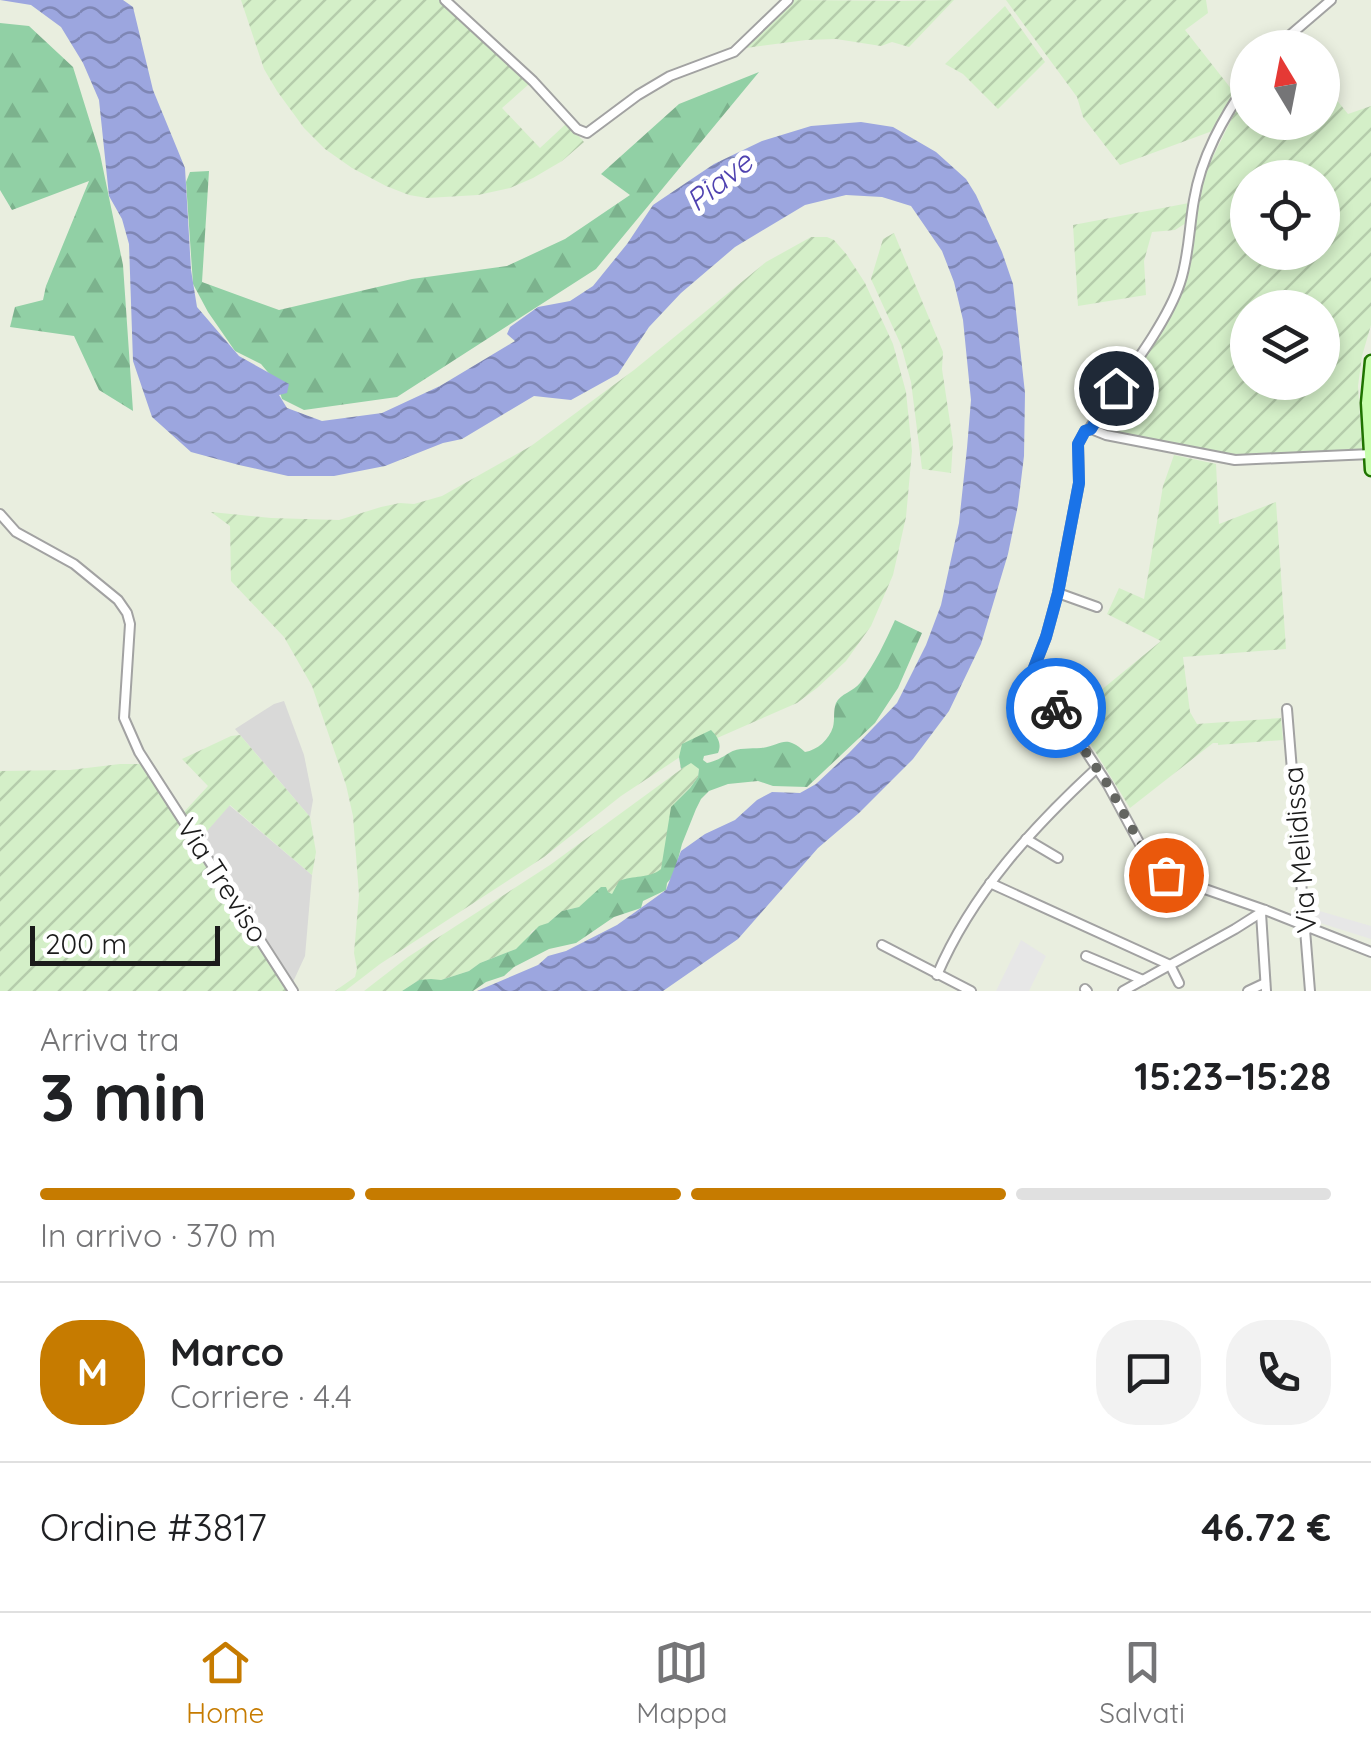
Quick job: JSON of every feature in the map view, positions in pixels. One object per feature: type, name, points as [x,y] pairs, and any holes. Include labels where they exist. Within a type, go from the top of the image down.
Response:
[{"type":"main road","points":[[1371,361],[1367,403],[1371,470]]},
{"type":"street","points":[[445,0],[534,81],[576,129],[587,133],[670,76],[734,52],[788,0]]},
{"type":"street","points":[[1296,30],[1331,0]]},
{"type":"street","points":[[1230,113],[1198,178],[1183,270],[1174,296],[1078,444],[1079,483],[1058,593],[1030,678],[1098,768],[1158,872],[1371,952]]},
{"type":"street","points":[[1088,430],[1235,460],[1370,454]]},
{"type":"street","name":"Via Treviso","points":[[0,514],[16,532],[74,564],[124,607],[130,624],[124,718],[140,752],[293,991]]},
{"type":"street","points":[[1058,593],[1097,607]]},
{"type":"street","name":"Via Melidissa","points":[[1287,710],[1310,991]]},
{"type":"street","points":[[937,974],[990,883],[1066,796],[1098,768]]},
{"type":"street","points":[[1026,839],[1058,858]]},
{"type":"street","points":[[990,883],[1170,965],[1178,983]]},
{"type":"street","points":[[1122,991],[1141,984],[1263,911]]},
{"type":"street","points":[[1248,991],[1266,987],[1263,911]]},
{"type":"street","points":[[882,945],[971,991]]},
{"type":"street","points":[[1086,956],[1141,984]]},
{"type":"shaded area","points":[[284,701],[304,755],[313,800],[310,817],[235,729]]},
{"type":"shaded area","points":[[229,805],[312,875],[305,956],[293,982],[196,843]]},
{"type":"shaded area","points":[[1316,910],[1371,926],[1371,939],[1314,921]]},
{"type":"shaded area","points":[[1021,940],[1046,956],[1029,991],[996,991]]},
{"type":"green space","points":[[241,0],[439,0],[529,84],[502,108],[540,148],[567,123],[584,142],[562,161],[510,188],[478,195],[427,198],[386,186],[325,149],[304,128],[264,69]]},
{"type":"green space","points":[[793,0],[954,0],[909,47],[892,42],[881,46],[836,39],[746,48]]},
{"type":"green space","points":[[1006,0],[1206,0],[1208,13],[1185,30],[1230,87],[1230,105],[1215,130],[1120,165],[1083,117],[1077,97]]},
{"type":"green space","points":[[1005,6],[1045,62],[998,109],[963,74],[945,64]]},
{"type":"green space","points":[[0,23],[29,26],[73,67],[100,154],[123,265],[133,411],[99,390],[74,336],[10,327],[15,307],[43,300],[89,181],[12,210],[0,190]]},
{"type":"green space","points":[[759,72],[596,269],[397,397],[304,410],[282,399],[277,383],[261,364],[235,351],[193,284],[186,182],[190,172],[209,171],[202,282],[279,310],[412,279],[507,266],[565,239],[630,195],[601,174],[679,104]]},
{"type":"green space","points":[[1340,104],[1348,114],[1371,106],[1371,325],[1358,386],[1362,450],[1234,457],[1099,429],[1102,416],[1171,311],[1187,268],[1200,183],[1230,122],[1230,140],[1340,140]]},
{"type":"green space","points":[[1189,203],[1186,223],[1175,230],[1152,232],[1144,261],[1146,295],[1078,306],[1073,225]]},
{"type":"green space","points":[[894,233],[943,352],[953,442],[951,473],[922,469],[911,382],[901,345],[871,279],[883,239]]},
{"type":"green space","points":[[811,237],[834,240],[865,283],[893,344],[906,392],[912,451],[906,517],[893,575],[871,626],[846,661],[797,703],[692,749],[621,796],[544,857],[345,991],[335,991],[355,977],[357,969],[354,953],[359,895],[353,816],[346,785],[312,686],[284,637],[231,581],[230,526],[211,512],[339,520],[381,507],[442,496],[531,446],[634,370],[766,262]]},
{"type":"green space","points":[[1174,455],[1216,464],[1219,524],[1276,502],[1286,649],[1183,657],[1190,712],[1197,724],[1281,718],[1283,740],[1213,743],[1130,808],[1072,714],[1161,641],[1107,614],[1119,588],[1144,599],[1163,486]]},
{"type":"green space","points":[[895,620],[922,633],[898,688],[875,723],[807,787],[773,786],[758,781],[728,784],[709,791],[696,809],[666,890],[643,901],[641,908],[614,917],[576,943],[549,949],[473,991],[402,991],[419,980],[441,980],[516,949],[539,926],[562,911],[579,907],[601,887],[612,894],[619,881],[661,869],[671,807],[698,777],[699,769],[691,763],[681,769],[682,744],[711,730],[720,747],[718,753],[704,756],[707,763],[737,750],[783,742],[805,752],[818,747],[831,732],[836,703],[865,676]]},
{"type":"green space","points":[[240,735],[310,817],[316,852],[312,875],[230,805],[200,839],[183,813],[208,786],[182,759]]},
{"type":"green space","points":[[691,762],[699,769],[698,777],[679,799],[661,870],[654,875],[562,911],[532,931],[516,949],[469,971],[441,980],[419,980],[402,991],[364,991],[408,957],[550,865]]},
{"type":"green space","points":[[139,764],[148,769],[293,982],[291,991],[0,991],[0,771],[70,770]]},
{"type":"water","name":"Piave","points":[[0,0],[123,0],[133,7],[153,90],[185,168],[197,307],[239,356],[289,384],[287,393],[279,395],[287,408],[322,421],[382,413],[440,386],[515,341],[507,334],[510,327],[538,307],[570,301],[593,286],[653,205],[714,164],[762,141],[811,126],[861,122],[893,127],[936,152],[966,179],[1002,252],[1013,284],[1025,393],[1018,505],[981,644],[949,711],[913,759],[818,848],[738,939],[663,991],[477,991],[617,925],[666,890],[681,851],[735,820],[772,792],[800,793],[816,784],[897,703],[941,605],[959,523],[971,400],[963,320],[954,282],[942,251],[911,206],[882,197],[846,195],[805,205],[735,247],[681,293],[649,327],[618,374],[571,400],[534,396],[462,439],[385,466],[334,476],[288,476],[239,465],[191,452],[152,417],[133,361],[129,244],[122,219],[109,196],[99,100],[61,27],[31,5]]},
{"type":"way so far","points":[[1056,708],[1108,785],[1154,868],[1166,875]]},
{"type":"route","points":[[1056,708],[1030,678],[1052,617],[1070,538],[1079,483],[1080,437],[1091,429],[1116,388]]}]
